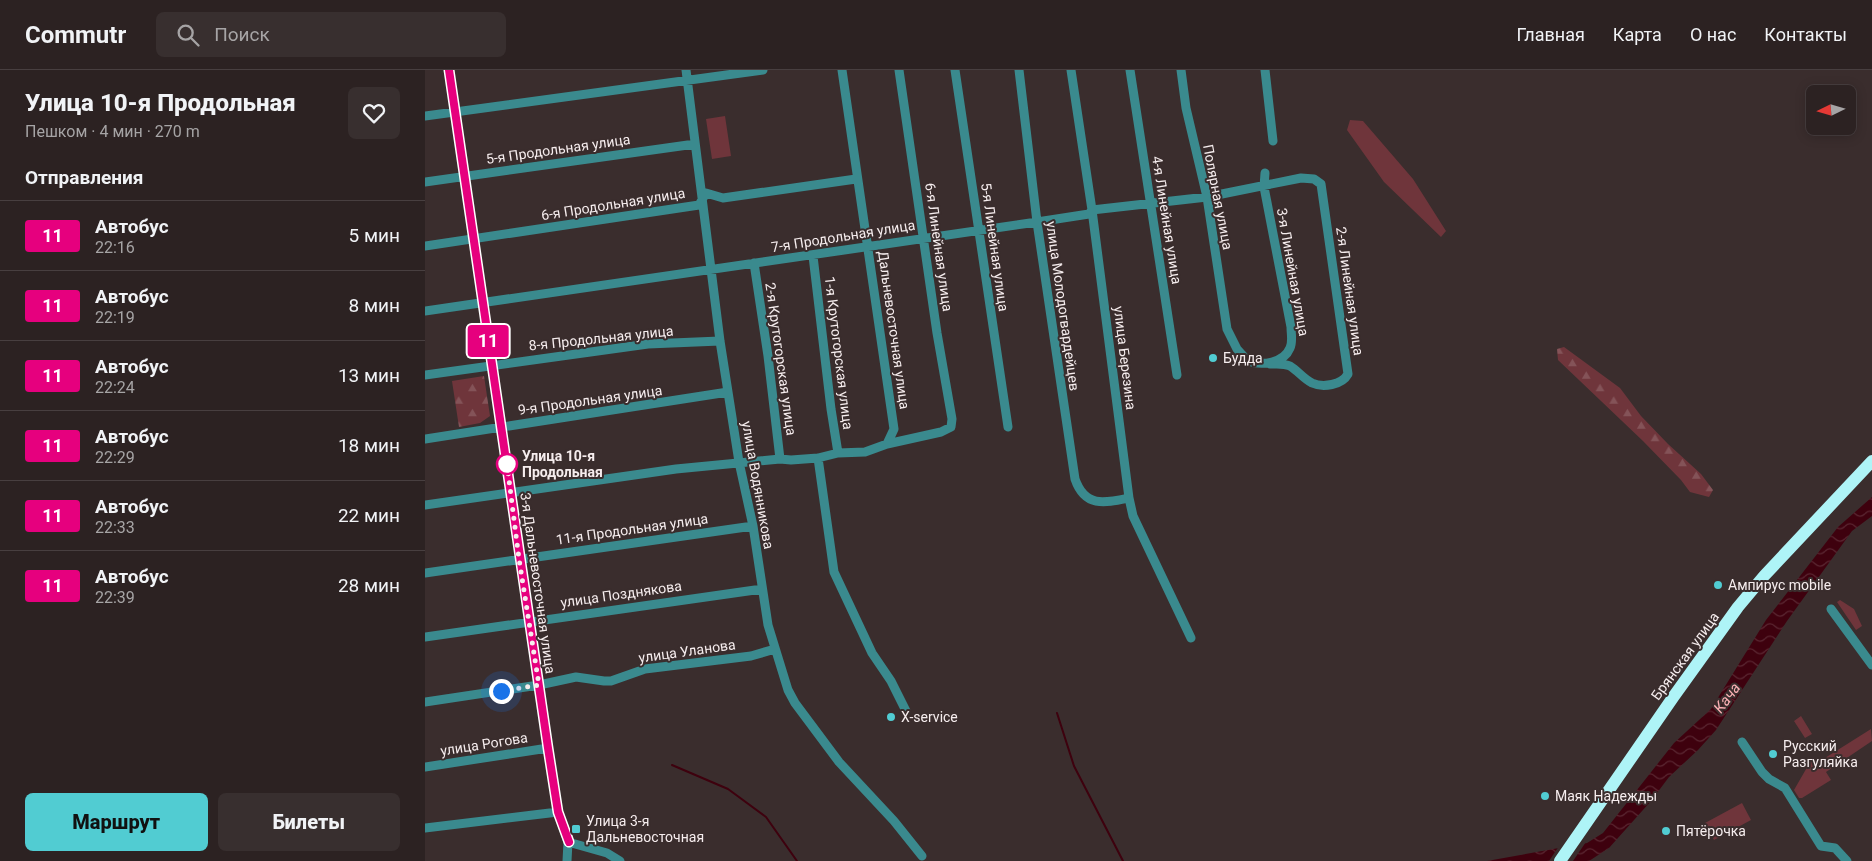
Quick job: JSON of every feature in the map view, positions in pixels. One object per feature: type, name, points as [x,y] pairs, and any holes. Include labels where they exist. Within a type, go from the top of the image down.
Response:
[{"type":"highway","name":"Брянская улица","points":[[1560,861],[1738,607],[1872,461]]},
{"type":"street","name":"3-я Дальневосточная улица","points":[[449,70],[548,748],[558,812],[569,842],[567,861]]},
{"type":"street","name":"улица Водянникова","points":[[686,70],[720,341],[739,462],[753,526],[761,589],[775,649],[788,690],[795,703],[839,762],[922,856]]},
{"type":"street","points":[[425,116],[763,70]]},
{"type":"street","name":"Дальневосточная улица","points":[[842,70],[856,179],[868,247],[894,429],[887,444]]},
{"type":"street","name":"6-я Линейная улица","points":[[887,444],[941,432],[951,427],[952,419],[899,70]]},
{"type":"street","name":"5-я Линейная улица","points":[[955,70],[1008,427]]},
{"type":"street","name":"улица Молодогвардейцев","points":[[1019,70],[1037,222],[1075,479],[1078,488],[1093,501],[1104,503],[1129,498]]},
{"type":"street","name":"улица Березина","points":[[1071,70],[1092,210],[1129,498],[1133,516],[1191,638]]},
{"type":"street","name":"4-я Линейная улица","points":[[1130,70],[1177,375]]},
{"type":"street","name":"Полярная улица","points":[[1181,70],[1186,108],[1207,197],[1227,329],[1237,349],[1248,361],[1270,364]]},
{"type":"street","points":[[1265,70],[1273,141]]},
{"type":"street","name":"5-я Продольная улица","points":[[425,182],[695,144]]},
{"type":"street","name":"3-я Линейная улица","points":[[1265,173],[1264,187],[1291,327],[1292,341],[1286,355],[1270,364]]},
{"type":"street","name":"2-я Линейная улица","points":[[1264,187],[1306,178],[1314,179],[1321,184],[1348,374],[1339,382],[1319,385],[1309,381],[1289,366],[1270,364]]},
{"type":"street","name":"6-я Продольная улица","points":[[425,246],[699,205],[706,193],[723,198],[856,179]]},
{"type":"street","name":"7-я Продольная улица","points":[[425,311],[482,304],[711,268],[813,256],[1089,214],[1092,210],[1150,205],[1264,187]]},
{"type":"street","name":"1-я Крутогорская улица","points":[[813,256],[831,409],[839,453]]},
{"type":"street","name":"2-я Крутогорская улица","points":[[754,263],[768,356],[780,458]]},
{"type":"street","name":"8-я Продольная улица","points":[[425,375],[648,344],[720,341]]},
{"type":"street","name":"9-я Продольная улица","points":[[425,439],[728,392]]},
{"type":"street","points":[[425,504],[676,469],[780,458],[791,460],[817,458],[839,453],[865,452],[887,444]]},
{"type":"street","points":[[817,458],[834,572],[872,653],[891,681],[906,711]]},
{"type":"street","name":"11-я Продольная улица","points":[[425,573],[753,526]]},
{"type":"street","name":"улица Позднякова","points":[[425,637],[761,589]]},
{"type":"street","points":[[1831,609],[1872,665]]},
{"type":"street","name":"улица Уланова","points":[[425,702],[539,685],[577,677],[604,681],[611,680],[645,669],[751,656],[775,649]]},
{"type":"street","points":[[1742,742],[1762,772],[1769,779],[1785,788],[1821,846],[1835,848],[1847,861]]},
{"type":"street","name":"улица Рогова","points":[[425,766],[548,748]]},
{"type":"street","points":[[425,828],[558,812]]},
{"type":"street","points":[[569,842],[607,853],[620,861]]},
{"type":"green space","points":[[725,116],[731,156],[712,159],[706,119]]},
{"type":"green space","points":[[1350,120],[1363,121],[1413,179],[1446,231],[1441,237],[1384,182],[1347,130]]},
{"type":"green space","points":[[1564,347],[1620,388],[1641,416],[1701,474],[1713,490],[1709,497],[1690,492],[1681,480],[1643,441],[1558,360],[1557,349]]},
{"type":"green space","points":[[484,376],[490,416],[480,423],[459,427],[452,381]]},
{"type":"green space","points":[[1840,600],[1854,609],[1862,626],[1856,630],[1837,602]]},
{"type":"green space","points":[[1801,716],[1812,734],[1805,738],[1794,721]]},
{"type":"green space","points":[[1871,729],[1872,741],[1826,772],[1831,780],[1799,798],[1794,790],[1813,757],[1817,763]]},
{"type":"green space","points":[[1742,803],[1751,820],[1714,840],[1705,823]]},
{"type":"water","name":"Кача","points":[[1872,497],[1872,516],[1852,531],[1787,621],[1716,730],[1669,777],[1651,801],[1609,848],[1589,861],[1487,861],[1587,843],[1603,833],[1674,743],[1711,709],[1766,620],[1838,527]]},
{"type":"pier","points":[[1588,839],[1573,861],[1549,861],[1559,846]]},
{"type":"waterway","points":[[1057,713],[1074,766],[1123,861]]},
{"type":"waterway","points":[[672,765],[728,789],[766,817],[797,861]]},
{"type":"bus line","name":"11","points":[[449,70],[548,748],[558,812],[569,842]]},
{"type":"place","name":"Будда","points":[[1213,358]]},
{"type":"place","name":"Улица 10-я Продольная","points":[[507,464]]},
{"type":"place","name":"Ампирус mobile","points":[[1718,585]]},
{"type":"place","name":"X-service","points":[[891,717]]},
{"type":"place","name":"Русский Разгуляйка","points":[[1773,754]]},
{"type":"place","name":"Маяк Надежды","points":[[1545,796]]},
{"type":"place","name":"Улица 3-я Дальневосточная","points":[[576,829]]},
{"type":"place","name":"Пятёрочка","points":[[1666,831]]},
{"type":"route","points":[[501,691],[539,685],[519,559],[507,464]]}]
